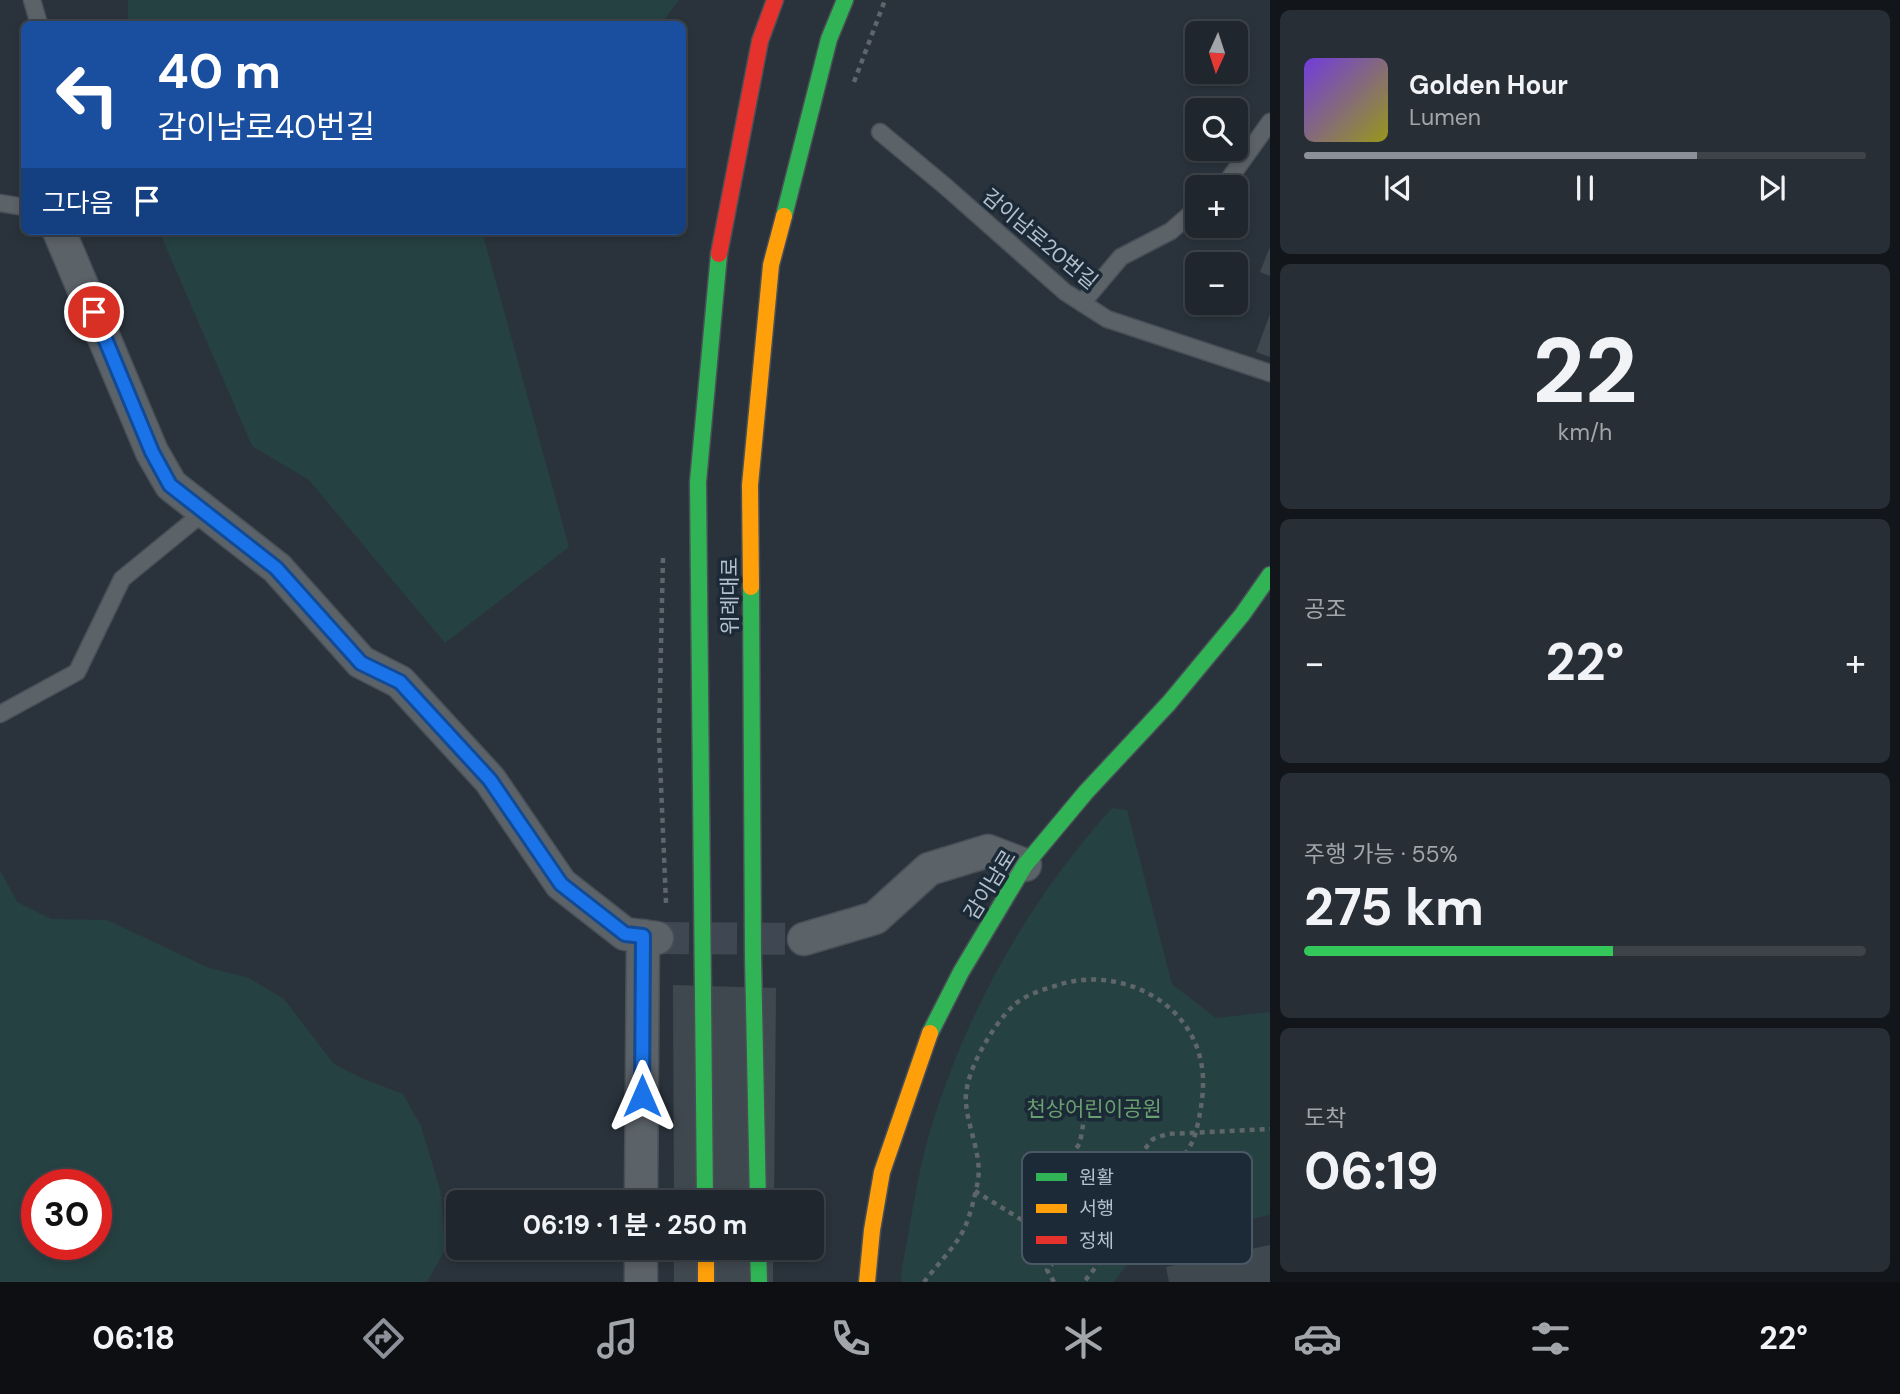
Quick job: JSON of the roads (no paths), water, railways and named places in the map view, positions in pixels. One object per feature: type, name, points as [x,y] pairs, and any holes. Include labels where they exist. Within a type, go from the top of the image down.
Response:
[{"type":"main road","name":"위례대로","points":[[705,1190],[698,482],[719,254],[760,41],[775,0]]},
{"type":"main road","name":"위례대로","points":[[758,1190],[750,485],[771,265],[829,39],[845,0]]},
{"type":"main road","name":"감이남로","points":[[867,1282],[882,1172],[927,1039],[961,972],[1026,865],[1086,792],[1169,702],[1242,615],[1270,575]]},
{"type":"main road","points":[[706,1260],[706,1282]]},
{"type":"main road","points":[[758,1260],[759,1282]]},
{"type":"street","points":[[61,235],[152,452],[170,485],[276,568],[361,663],[400,682],[490,780],[561,884],[625,934],[650,937],[642,1190]]},
{"type":"street","points":[[804,939],[875,918],[929,869],[988,851],[1026,865]]},
{"type":"street","points":[[641,1260],[641,1282]]},
{"type":"lane","points":[[32,0],[38,21]]},
{"type":"lane","points":[[1232,175],[1270,122]]},
{"type":"lane","name":"감이남로20번길","points":[[880,132],[1065,292],[1107,319],[1270,373]]},
{"type":"lane","points":[[0,204],[21,207]]},
{"type":"lane","points":[[1082,303],[1121,257],[1171,231],[1185,219]]},
{"type":"lane","points":[[0,714],[77,672],[122,579],[204,512]]},
{"type":"tunnel","points":[[657,938],[804,939]]},
{"type":"park label","name":"천상어린이공원","points":[[1094,1109]]}]
